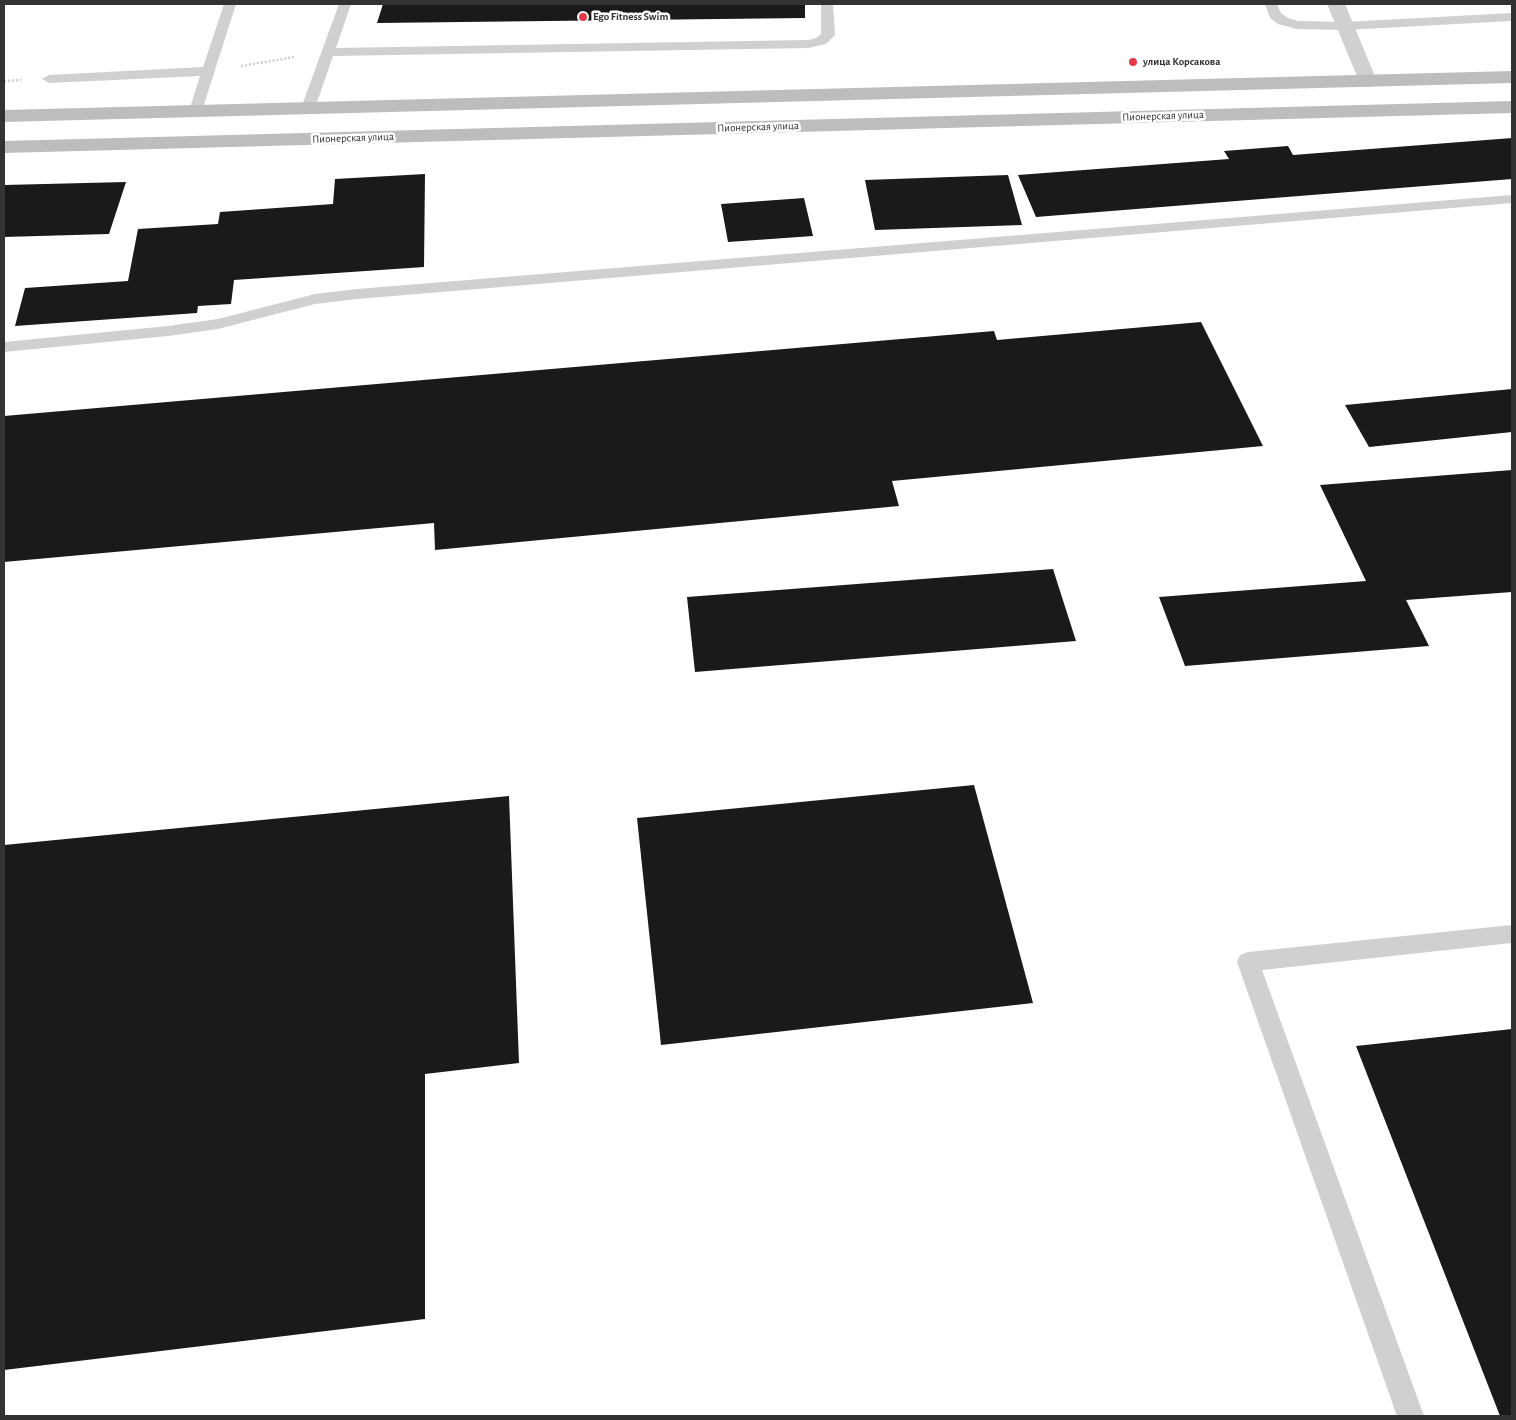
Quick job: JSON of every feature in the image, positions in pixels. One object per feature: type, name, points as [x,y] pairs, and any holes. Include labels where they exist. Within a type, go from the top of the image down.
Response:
[{"type":"main road","points":[[4,116],[1512,77]]},
{"type":"main road","name":"Пионерская улица","points":[[4,147],[1512,107]]},
{"type":"street","points":[[1336,4],[1368,81]]},
{"type":"lane","points":[[196,111],[230,4]]},
{"type":"lane","points":[[308,108],[345,4]]},
{"type":"lane","points":[[328,52],[808,44],[821,41],[828,35],[827,4]]},
{"type":"lane","points":[[1271,4],[1275,15],[1283,22],[1298,25],[1345,26],[1412,17],[1512,17]]},
{"type":"lane","points":[[49,79],[209,71]]},
{"type":"lane","points":[[4,347],[168,331],[218,324],[315,300],[357,294],[1512,199]]},
{"type":"lane","points":[[1410,1416],[1248,962],[1512,934]]},
{"type":"path","points":[[209,71],[328,52]]},
{"type":"building","points":[[383,4],[805,4],[805,18],[377,23]]},
{"type":"building","points":[[1512,138],[1512,179],[1036,217],[1018,175],[1229,159],[1224,151],[1288,146],[1293,155]]},
{"type":"building","points":[[425,174],[424,267],[234,280],[231,304],[198,306],[197,313],[15,326],[25,288],[128,281],[138,229],[218,224],[220,212],[333,204],[335,179]]},
{"type":"building","points":[[1008,175],[1022,225],[875,230],[865,180]]},
{"type":"building","points":[[126,182],[109,234],[4,237],[4,185]]},
{"type":"building","points":[[804,198],[813,236],[728,242],[721,204]]},
{"type":"building","points":[[1201,322],[1263,446],[892,481],[899,506],[435,550],[434,523],[4,562],[4,416],[994,331],[997,340]]},
{"type":"building","points":[[1512,389],[1512,432],[1369,447],[1345,405]]},
{"type":"building","points":[[1512,470],[1512,592],[1406,600],[1429,646],[1185,666],[1159,597],[1366,581],[1320,485]]},
{"type":"building","points":[[1053,569],[1076,641],[695,672],[687,597]]},
{"type":"building","points":[[974,785],[1033,1003],[661,1045],[637,818]]},
{"type":"building","points":[[509,796],[519,1063],[425,1074],[425,1319],[4,1370],[4,845]]},
{"type":"building","points":[[1512,1029],[1512,1416],[1500,1416],[1356,1046]]},
{"type":"place","name":"Ego Fitness Swim","points":[[583,17]]},
{"type":"place","name":"улица Корсакова","points":[[1133,62]]}]
